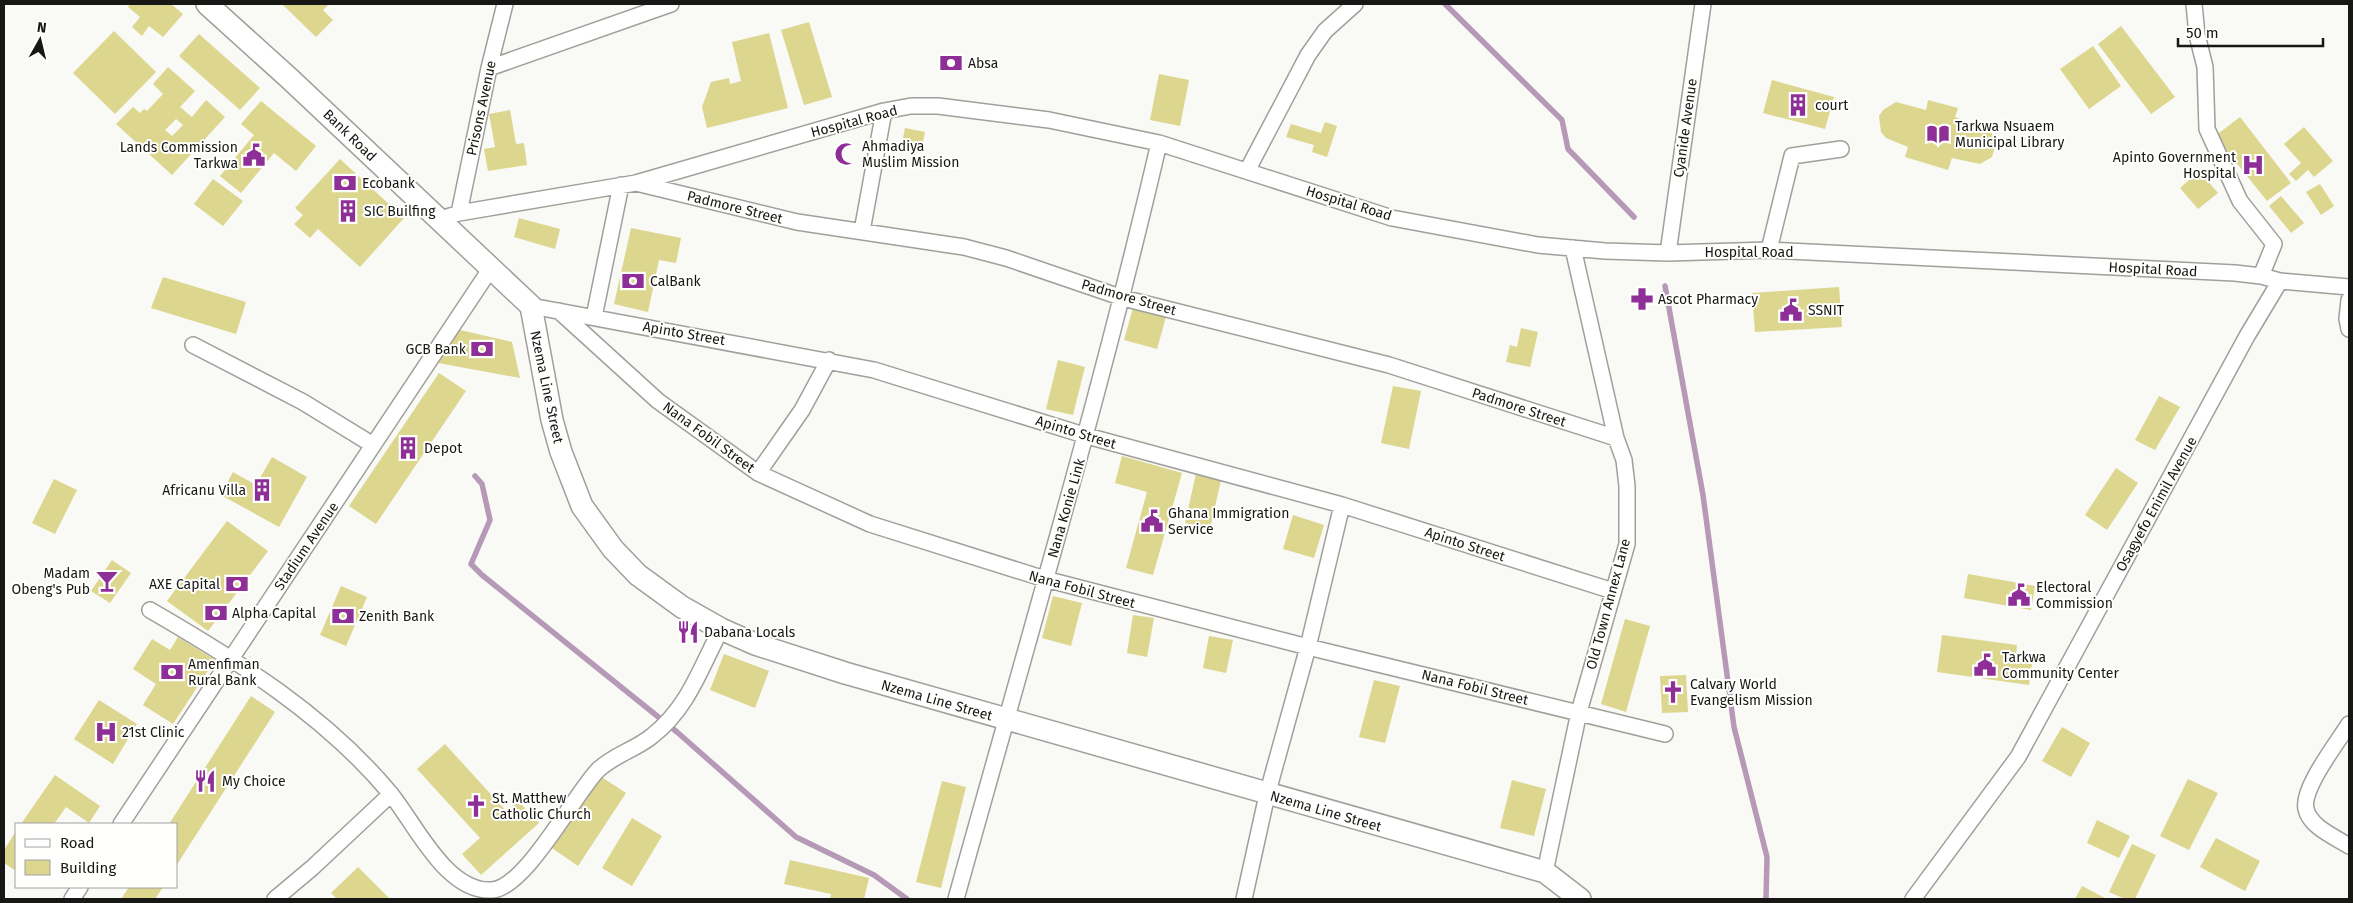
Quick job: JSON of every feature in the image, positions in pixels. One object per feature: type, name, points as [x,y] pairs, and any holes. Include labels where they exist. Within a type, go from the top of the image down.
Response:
[{"type":"street","name":"Bank Road","points":[[207,4],[290,79],[491,268]]},
{"type":"street","name":"Prisons Avenue","points":[[459,213],[488,68],[504,4]]},
{"type":"street","points":[[488,68],[671,4]]},
{"type":"street","points":[[1247,171],[1308,55],[1325,31],[1355,4]]},
{"type":"street","name":"Cyanide Avenue","points":[[1668,253],[1703,4]]},
{"type":"street","points":[[2194,4],[2197,35],[2205,67],[2207,129],[2240,202],[2274,244],[2261,276]]},
{"type":"street","name":"Hospital Road","points":[[438,220],[459,213],[636,183],[884,111],[911,106],[938,106],[1049,120],[1159,143],[1392,218],[1538,245],[1668,253],[1769,250],[2261,276],[2280,281],[2349,287]]},
{"type":"street","points":[[862,232],[884,111]]},
{"type":"street","name":"Nana Konie Link","points":[[956,899],[1087,436],[1123,298],[1159,143]]},
{"type":"street","points":[[1769,250],[1792,156],[1841,149]]},
{"type":"street","name":"Padmore Street","points":[[636,183],[797,222],[964,247],[1006,258],[1123,298],[1389,366],[1616,438]]},
{"type":"street","points":[[594,317],[621,185]]},
{"type":"street","name":"Old Town Annex Lane","points":[[1545,872],[1579,712],[1627,544],[1628,514],[1624,460],[1616,438],[1573,248]]},
{"type":"street","points":[[491,268],[531,306]]},
{"type":"street","name":"Stadium Avenue","points":[[123,823],[491,268]]},
{"type":"street","name":"Osagyefo Enimil Avenue","points":[[1913,899],[2018,757],[2243,345],[2280,281]]},
{"type":"street","points":[[2349,300],[2347,319],[2349,329]]},
{"type":"street","name":"Apinto Street","points":[[531,306],[829,360],[874,370],[1087,436],[1342,505],[1613,591]]},
{"type":"street","name":"Nzema Line Street","points":[[531,306],[552,420],[561,452],[582,506],[613,549],[638,575],[682,607],[721,629],[755,644],[845,673],[1267,795],[1545,872],[1580,899]]},
{"type":"street","name":"Nana Fobil Street","points":[[559,311],[658,400],[758,473],[870,524],[1045,579],[1308,647],[1665,734]]},
{"type":"street","points":[[193,344],[303,402],[373,445]]},
{"type":"street","points":[[758,473],[802,410],[829,360]]},
{"type":"street","points":[[1244,899],[1267,795],[1308,647],[1342,505]]},
{"type":"street","points":[[150,610],[283,694],[330,730],[391,794],[435,856],[451,873],[473,888],[493,890],[515,879],[535,857],[598,770],[612,759],[650,738],[672,719],[684,704],[721,629]]},
{"type":"street","points":[[2349,724],[2308,790],[2306,809],[2317,826],[2349,846]]},
{"type":"street","points":[[275,899],[312,868],[391,794]]},
{"type":"street","points":[[72,899],[79,888]]},
{"type":"building","points":[[130,4],[171,4],[183,14],[163,37],[149,26],[142,36],[132,27],[140,17],[128,7]]},
{"type":"building","points":[[282,4],[329,4],[323,10],[333,20],[316,37]]},
{"type":"building","points":[[809,22],[832,97],[804,105],[781,30]]},
{"type":"building","points":[[2121,26],[2175,97],[2151,114],[2098,44]]},
{"type":"building","points":[[114,31],[156,72],[115,114],[73,73]]},
{"type":"building","points":[[769,33],[788,108],[707,128],[702,107],[711,82],[729,78],[730,84],[741,81],[732,42]]},
{"type":"building","points":[[199,34],[260,88],[240,110],[179,56]]},
{"type":"building","points":[[2093,46],[2121,86],[2089,109],[2060,69]]},
{"type":"building","points":[[168,67],[195,91],[180,107],[192,117],[206,100],[225,117],[172,175],[116,124],[133,107],[140,113],[144,109],[147,111],[163,94],[153,84]],"holes":[[[176,119],[183,125],[172,136],[165,130]]]},
{"type":"building","points":[[1159,74],[1189,80],[1180,126],[1150,120]]},
{"type":"building","name":"court","points":[[1772,80],[1834,97],[1825,129],[1763,113]]},
{"type":"building","points":[[1928,100],[1958,108],[1955,117],[1991,132],[1996,144],[1992,157],[1980,164],[1952,158],[1948,170],[1905,157],[1908,147],[1886,138],[1881,132],[1879,116],[1883,110],[1896,102],[1926,110]]},
{"type":"building","points":[[261,101],[316,146],[296,171],[274,153],[241,193],[220,176],[254,135],[241,124]]},
{"type":"building","points":[[510,110],[516,144],[524,143],[527,165],[488,171],[484,149],[495,147],[489,114]]},
{"type":"building","points":[[2240,117],[2291,183],[2267,201],[2215,136]]},
{"type":"building","points":[[1325,122],[1337,126],[1327,157],[1312,152],[1314,145],[1286,137],[1291,124],[1321,133]]},
{"type":"building","points":[[2304,127],[2333,161],[2314,177],[2308,170],[2296,181],[2289,174],[2301,163],[2284,144]]},
{"type":"building","points":[[905,128],[925,132],[921,152],[901,148]]},
{"type":"building","name":"SIC Builfing","points":[[340,159],[404,218],[360,267],[318,229],[310,238],[294,224],[303,215],[295,208]]},
{"type":"building","points":[[2199,171],[2218,193],[2198,209],[2180,188]]},
{"type":"building","points":[[213,179],[243,201],[223,226],[194,204]]},
{"type":"building","points":[[2320,184],[2334,206],[2321,215],[2306,192]]},
{"type":"building","points":[[2281,196],[2304,223],[2291,233],[2269,206]]},
{"type":"building","points":[[519,218],[560,229],[555,249],[514,237]]},
{"type":"building","points":[[631,228],[681,238],[676,263],[659,260],[648,312],[614,304]]},
{"type":"building","points":[[163,277],[246,302],[236,334],[151,308]]},
{"type":"building","name":"SSNIT","points":[[1839,287],[1842,327],[1755,332],[1752,293]]},
{"type":"building","points":[[1133,308],[1166,317],[1157,349],[1124,340]]},
{"type":"building","points":[[1521,328],[1538,332],[1530,367],[1506,362],[1510,345],[1517,347]]},
{"type":"building","points":[[460,330],[512,342],[520,378],[438,363]]},
{"type":"building","points":[[1058,360],[1085,367],[1073,415],[1046,409]]},
{"type":"building","name":"Depot","points":[[439,373],[466,391],[376,524],[349,506]]},
{"type":"building","points":[[1393,386],[1421,391],[1409,449],[1381,443]]},
{"type":"building","points":[[2159,396],[2180,407],[2155,450],[2135,440]]},
{"type":"building","points":[[1122,456],[1182,473],[1153,575],[1126,568],[1147,492],[1115,483]]},
{"type":"building","name":"Africanu Villa","points":[[272,457],[307,477],[279,527],[221,495],[233,472],[256,485]]},
{"type":"building","points":[[2116,468],[2138,483],[2107,530],[2085,515]]},
{"type":"building","points":[[1196,474],[1221,480],[1210,529],[1185,523]]},
{"type":"building","points":[[54,479],[77,490],[55,534],[32,523]]},
{"type":"building","points":[[1293,515],[1324,525],[1314,558],[1283,549]]},
{"type":"building","points":[[227,521],[268,551],[208,631],[167,601]]},
{"type":"building","points":[[112,560],[131,573],[110,603],[91,591]]},
{"type":"building","points":[[1968,574],[2035,586],[2031,610],[1964,598]]},
{"type":"building","points":[[341,586],[367,597],[346,646],[320,635]]},
{"type":"building","points":[[1053,596],[1082,603],[1071,646],[1042,638]]},
{"type":"building","points":[[1133,615],[1154,618],[1147,657],[1127,653]]},
{"type":"building","points":[[1625,619],[1650,626],[1626,712],[1601,704]]},
{"type":"building","name":"Tarkwa Community Center","points":[[1942,635],[2017,645],[2016,655],[2033,657],[2029,685],[1937,672]]},
{"type":"building","points":[[1209,636],[1233,640],[1226,673],[1203,668]]},
{"type":"building","points":[[178,637],[215,660],[173,724],[143,705],[156,684],[133,669],[152,639],[170,650]]},
{"type":"building","points":[[724,654],[769,671],[755,708],[710,690]]},
{"type":"building","points":[[1686,675],[1688,712],[1662,713],[1660,676]]},
{"type":"building","points":[[1374,680],[1400,686],[1385,743],[1359,737]]},
{"type":"building","points":[[251,696],[275,712],[178,863],[178,823],[170,823]]},
{"type":"building","name":"21st Clinic","points":[[99,700],[137,724],[113,764],[74,739]]},
{"type":"building","points":[[2062,727],[2090,743],[2071,777],[2042,761]]},
{"type":"building","name":"St. Matthew Catholic Church","points":[[445,744],[507,812],[518,801],[539,823],[481,875],[462,854],[480,838],[417,769]]},
{"type":"building","points":[[597,774],[626,793],[578,866],[549,846]]},
{"type":"building","points":[[55,775],[100,806],[89,823],[66,807],[55,823],[22,823]]},
{"type":"building","points":[[2188,779],[2218,793],[2189,850],[2160,836]]},
{"type":"building","points":[[1512,780],[1546,789],[1534,836],[1500,828]]},
{"type":"building","points":[[942,781],[966,787],[941,888],[916,882]]},
{"type":"building","points":[[632,818],[662,836],[632,886],[602,868]]},
{"type":"building","points":[[2097,820],[2130,836],[2119,858],[2087,843]]},
{"type":"building","points":[[15,833],[15,870],[4,863],[4,850]]},
{"type":"building","points":[[2216,838],[2260,861],[2245,891],[2200,867]]},
{"type":"building","points":[[2132,844],[2156,855],[2135,899],[2125,899],[2109,892]]},
{"type":"building","points":[[790,860],[869,878],[864,899],[830,899],[831,894],[784,884]]},
{"type":"building","points":[[358,867],[390,899],[337,899],[331,893]]},
{"type":"building","points":[[2082,886],[2107,899],[2075,899]]},
{"type":"building","points":[[128,888],[162,888],[155,899],[121,899]]},
{"type":"waterway","points":[[1445,4],[1562,120],[1568,149],[1634,217]]},
{"type":"waterway","points":[[1665,286],[1703,495],[1734,727],[1767,857],[1766,899]]},
{"type":"waterway","points":[[475,476],[482,484],[490,520],[471,564],[482,575],[677,732],[796,837],[874,875],[907,899]]},
{"type":"place","name":"Absa","points":[[951,63]]},
{"type":"place","name":"court","points":[[1798,105]]},
{"type":"place","name":"Tarkwa Nsuaem Municipal Library","points":[[1938,134]]},
{"type":"place","name":"Ahmadiya Muslim Mission","points":[[846,154]]},
{"type":"place","name":"Lands Commission Tarkwa","points":[[254,155]]},
{"type":"place","name":"Apinto Government Hospital","points":[[2253,165]]},
{"type":"place","name":"Ecobank","points":[[345,183]]},
{"type":"place","name":"SIC Builfing","points":[[348,211]]},
{"type":"place","name":"CalBank","points":[[633,281]]},
{"type":"place","name":"Ascot Pharmacy","points":[[1642,299]]},
{"type":"place","name":"SSNIT","points":[[1791,310]]},
{"type":"place","name":"GCB Bank","points":[[482,349]]},
{"type":"place","name":"Depot","points":[[408,448]]},
{"type":"place","name":"Africanu Villa","points":[[262,490]]},
{"type":"place","name":"Ghana Immigration Service","points":[[1152,521]]},
{"type":"place","name":"Madam Obeng's Pub","points":[[107,581]]},
{"type":"place","name":"AXE Capital","points":[[237,584]]},
{"type":"place","name":"Electoral Commission","points":[[2019,595]]},
{"type":"place","name":"Alpha Capital","points":[[216,613]]},
{"type":"place","name":"Zenith Bank","points":[[343,616]]},
{"type":"place","name":"Dabana Locals","points":[[688,632]]},
{"type":"place","name":"Tarkwa Community Center","points":[[1985,665]]},
{"type":"place","name":"Amenfiman Rural Bank","points":[[172,672]]},
{"type":"place","name":"Calvary World Evangelism Mission","points":[[1673,692]]},
{"type":"place","name":"21st Clinic","points":[[106,732]]},
{"type":"place","name":"My Choice","points":[[205,781]]},
{"type":"place","name":"St. Matthew Catholic Church","points":[[476,806]]}]
